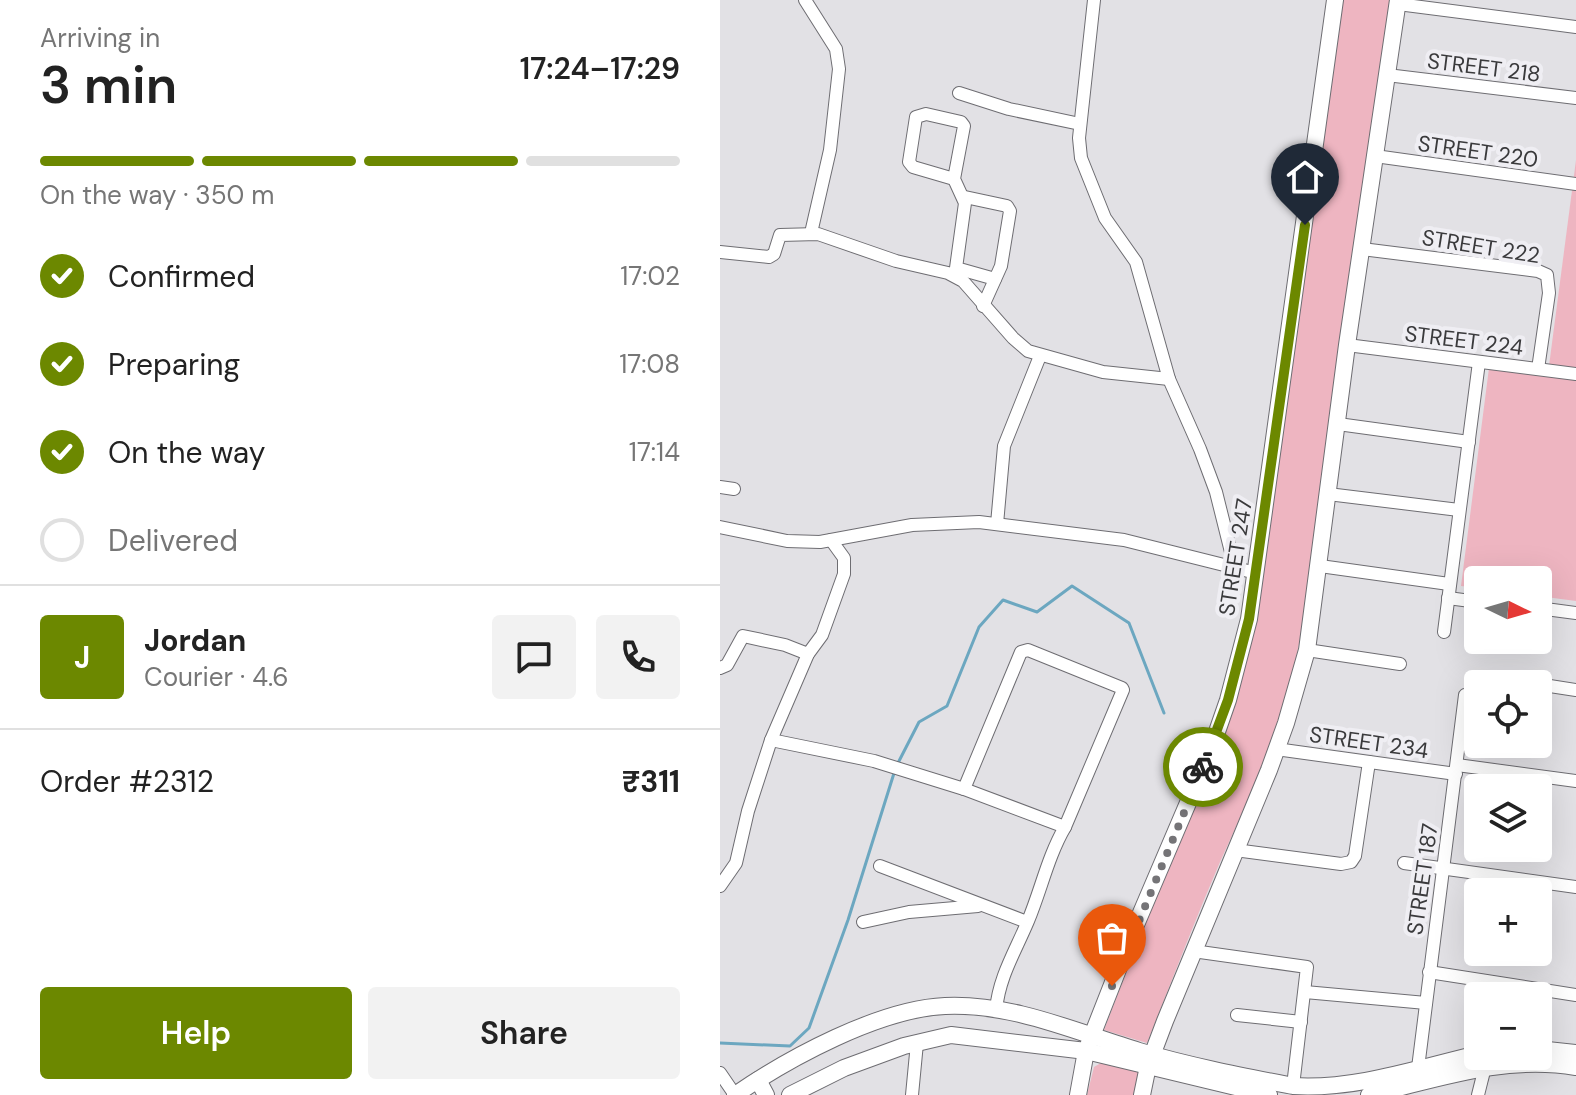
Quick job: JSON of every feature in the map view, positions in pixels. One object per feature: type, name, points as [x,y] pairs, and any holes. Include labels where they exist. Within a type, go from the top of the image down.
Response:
[{"type":"street","points":[[805,0],[836,49],[839,69],[830,150],[811,233]]},
{"type":"street","points":[[1094,0],[1080,124],[1081,158],[1105,218],[1136,262],[1169,379],[1216,492],[1235,568]]},
{"type":"street","name":"STREET 247","points":[[1078,1095],[1089,1044],[1224,712],[1249,619],[1335,0]]},
{"type":"street","points":[[1142,1095],[1150,1060],[1276,749],[1307,650],[1347,345],[1398,2],[1576,27]]},
{"type":"street","name":"STREET 218","points":[[1387,75],[1576,98]]},
{"type":"street","points":[[959,93],[1009,109],[1080,124]]},
{"type":"street","points":[[954,179],[913,167],[909,162],[916,117],[926,114],[961,122],[964,126],[954,179],[965,197],[956,268],[995,279]]},
{"type":"street","name":"STREET 220","points":[[1375,156],[1576,184]]},
{"type":"street","points":[[965,197],[1009,208],[1001,266],[983,306]]},
{"type":"street","points":[[720,252],[769,257],[774,254],[780,235],[811,233],[830,237],[896,261],[953,275],[963,281],[1028,351],[1103,372],[1169,379]]},
{"type":"street","name":"STREET 222","points":[[1362,249],[1538,271],[1547,275],[1549,293],[1538,369]]},
{"type":"street","name":"STREET 224","points":[[1347,345],[1576,374]]},
{"type":"street","points":[[997,524],[1004,446],[1040,356]]},
{"type":"street","points":[[1444,632],[1479,362]]},
{"type":"street","points":[[1338,424],[1469,442]]},
{"type":"street","points":[[720,487],[734,489]]},
{"type":"street","points":[[1328,494],[1459,510]]},
{"type":"street","points":[[720,527],[787,541],[831,540],[912,525],[979,522],[1124,540],[1256,573]]},
{"type":"street","points":[[720,886],[736,863],[748,811],[771,740],[808,654],[822,635],[844,574],[844,558],[831,540]]},
{"type":"street","points":[[1320,566],[1449,584]]},
{"type":"street","points":[[1448,598],[1464,600]]},
{"type":"street","points":[[1552,610],[1576,613]]},
{"type":"street","points":[[720,668],[727,665],[743,636],[785,645],[808,654]]},
{"type":"street","points":[[964,789],[1019,655],[1028,650],[1120,686],[1123,690],[1004,971],[996,1010]]},
{"type":"street","points":[[1307,650],[1400,664]]},
{"type":"street","points":[[1552,686],[1576,690]]},
{"type":"street","name":"STREET 187","points":[[1418,1068],[1464,703]]},
{"type":"street","points":[[771,740],[896,768],[964,789],[1065,827]]},
{"type":"street","name":"STREET 234","points":[[1276,749],[1369,762],[1576,781]]},
{"type":"street","points":[[1235,850],[1341,864],[1351,862],[1355,856],[1369,762]]},
{"type":"street","points":[[1404,863],[1576,887]]},
{"type":"street","points":[[880,866],[1027,922]]},
{"type":"street","points":[[863,922],[909,912],[982,905]]},
{"type":"street","points":[[1193,951],[1307,967],[1293,1086]]},
{"type":"street","points":[[1429,972],[1576,995]]},
{"type":"street","points":[[1305,992],[1426,1003]]},
{"type":"street","points":[[720,1073],[735,1095],[762,1087],[790,1061],[871,1023],[946,1006],[1038,1017],[1089,1044]]},
{"type":"street","points":[[1237,1015],[1301,1022]]},
{"type":"street","points":[[795,1094],[844,1068],[951,1035],[1089,1044],[1269,1095]]},
{"type":"street","points":[[912,1095],[917,1043]]},
{"type":"street","points":[[1552,1050],[1576,1053]]},
{"type":"street","points":[[1150,1060],[1317,1088],[1464,1062]]},
{"type":"street","points":[[1552,1064],[1576,1067]]},
{"type":"street","points":[[1369,1095],[1464,1065]]},
{"type":"street","points":[[1478,1095],[1480,1070]]},
{"type":"shaded area","points":[[1343,0],[1390,0],[1300,639],[1286,697],[1267,753],[1147,1043],[1104,1030],[1247,658],[1261,593]]},
{"type":"shaded area","points":[[1576,160],[1576,369],[1549,366]]},
{"type":"shaded area","points":[[1489,368],[1576,380],[1576,601],[1552,598],[1552,566],[1464,566],[1464,586],[1461,586]]},
{"type":"shaded area","points":[[1101,1063],[1139,1071],[1134,1095],[1087,1095],[1094,1067]]},
{"type":"waterway","points":[[898,763],[919,722],[947,706],[979,627],[1003,600],[1037,612],[1072,586],[1129,623],[1164,713]]},
{"type":"waterway","points":[[720,1043],[790,1046],[809,1028],[848,920],[895,770]]},
{"type":"way so far","points":[[1112,986],[1203,767]]},
{"type":"route","points":[[1203,767],[1228,700],[1249,619],[1305,225]]}]
